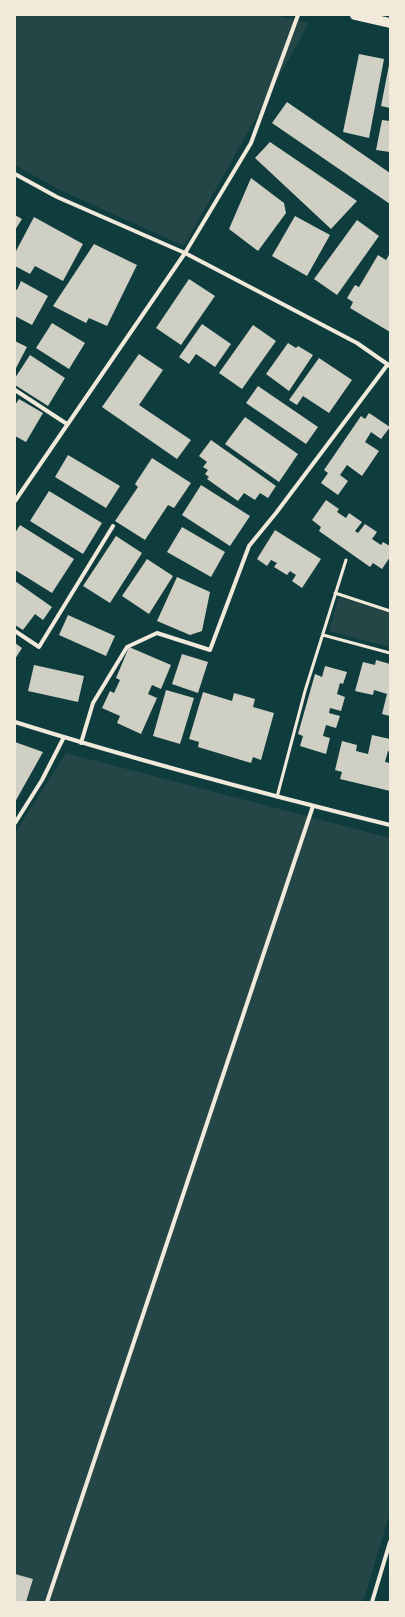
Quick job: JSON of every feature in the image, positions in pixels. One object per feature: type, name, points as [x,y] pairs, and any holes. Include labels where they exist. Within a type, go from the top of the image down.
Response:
[{"type":"main road","points":[[355,15],[390,23]]},
{"type":"street","points":[[15,501],[185,253],[251,143],[298,15]]},
{"type":"street","points":[[15,174],[58,197],[185,253],[357,343],[389,365],[249,546],[210,650],[157,633],[127,647],[93,703],[81,742]]},
{"type":"street","points":[[15,390],[67,424]]},
{"type":"street","points":[[15,631],[39,647],[113,526]]},
{"type":"street","points":[[15,722],[277,797],[390,825]]},
{"type":"street","points":[[15,823],[42,780],[64,737]]},
{"type":"street","points":[[47,1602],[313,806]]},
{"type":"street","points":[[372,1602],[390,1542]]},
{"type":"lane","points":[[277,797],[305,691],[346,560]]},
{"type":"lane","points":[[335,593],[390,610]]},
{"type":"lane","points":[[323,635],[390,653]]},
{"type":"shaded area","points":[[15,15],[273,15],[309,23],[184,246],[56,188],[15,165]]},
{"type":"shaded area","points":[[339,597],[390,613],[390,647],[329,631]]},
{"type":"shaded area","points":[[66,753],[390,838],[390,1512],[363,1602],[15,1602],[15,833]]},
{"type":"building","points":[[359,54],[384,59],[369,138],[343,132]]},
{"type":"building","points":[[390,65],[390,108],[381,106]]},
{"type":"building","points":[[287,102],[390,173],[390,204],[272,123]]},
{"type":"building","points":[[382,120],[390,121],[390,152],[376,150]]},
{"type":"building","points":[[270,142],[357,201],[331,229],[255,158]]},
{"type":"building","points":[[251,178],[284,203],[286,213],[258,251],[229,229]]},
{"type":"building","points":[[15,215],[22,219],[15,230]]},
{"type":"building","points":[[295,216],[330,235],[307,276],[272,256]]},
{"type":"building","points":[[34,217],[83,244],[63,281],[35,266],[30,274],[15,266],[15,253]]},
{"type":"building","points":[[357,220],[379,236],[337,295],[314,279]]},
{"type":"building","points":[[94,244],[137,265],[107,326],[89,318],[86,323],[53,306]]},
{"type":"building","points":[[390,253],[390,332],[350,308],[353,302],[347,298],[355,285],[359,287],[378,255],[386,260]]},
{"type":"building","points":[[189,279],[215,296],[181,345],[156,328]]},
{"type":"building","points":[[21,281],[48,296],[32,325],[15,316],[15,289],[17,290]]},
{"type":"building","points":[[52,323],[85,343],[69,369],[36,348]]},
{"type":"building","points":[[202,324],[231,344],[215,367],[196,354],[189,364],[179,357]]},
{"type":"building","points":[[253,325],[276,341],[242,389],[219,373]]},
{"type":"building","points":[[15,341],[27,347],[15,370]]},
{"type":"building","points":[[288,343],[296,348],[298,346],[313,355],[289,391],[266,374]]},
{"type":"building","points":[[139,354],[163,370],[139,405],[191,440],[177,459],[102,407]]},
{"type":"building","points":[[30,355],[65,378],[48,406],[15,385],[15,378]]},
{"type":"building","points":[[319,358],[352,380],[329,413],[303,396],[297,405],[289,400]]},
{"type":"building","points":[[258,386],[318,427],[306,444],[246,403]]},
{"type":"building","points":[[19,399],[43,413],[26,442],[15,436],[15,405]]},
{"type":"building","points":[[369,413],[390,427],[381,439],[371,432],[365,442],[379,451],[362,476],[347,465],[340,475],[348,481],[338,495],[321,483],[328,473],[324,470],[361,416],[365,419]]},
{"type":"building","points":[[245,417],[298,454],[279,482],[225,444]]},
{"type":"building","points":[[211,440],[276,486],[268,498],[260,493],[255,500],[244,493],[238,501],[207,479],[209,477],[205,474],[208,470],[203,467],[207,462],[199,456]]},
{"type":"building","points":[[68,455],[120,486],[106,508],[55,477]]},
{"type":"building","points":[[152,458],[191,483],[174,508],[168,505],[145,540],[115,521],[138,487],[135,484]]},
{"type":"building","points":[[201,485],[250,516],[230,546],[182,515]]},
{"type":"building","points":[[49,491],[102,523],[83,554],[30,521]]},
{"type":"building","points":[[326,500],[339,509],[337,512],[346,518],[349,513],[362,522],[355,531],[358,533],[365,524],[377,532],[372,539],[381,545],[383,542],[390,546],[390,557],[382,569],[373,563],[370,567],[319,531],[321,527],[312,520]]},
{"type":"building","points":[[20,525],[74,559],[52,593],[15,570],[15,533]]},
{"type":"building","points":[[182,527],[225,552],[211,577],[167,552]]},
{"type":"building","points":[[275,530],[321,559],[302,588],[292,581],[296,575],[290,571],[287,575],[274,567],[277,563],[271,560],[267,566],[257,559]]},
{"type":"building","points":[[116,536],[142,553],[110,603],[83,586]]},
{"type":"building","points":[[147,559],[173,576],[149,614],[122,596]]},
{"type":"building","points":[[177,577],[210,592],[202,631],[190,635],[157,621]]},
{"type":"building","points":[[15,581],[52,607],[43,620],[35,614],[23,630],[15,625]]},
{"type":"building","points":[[68,615],[115,636],[106,656],[59,635]]},
{"type":"building","points":[[15,643],[22,648],[15,659]]},
{"type":"building","points":[[129,647],[171,665],[161,689],[152,685],[148,694],[157,698],[141,734],[117,723],[120,716],[102,708],[110,691],[114,693],[120,680],[116,678]]},
{"type":"building","points":[[182,654],[208,662],[198,693],[172,684]]},
{"type":"building","points":[[376,660],[390,664],[390,716],[382,714],[387,694],[374,690],[373,695],[355,691],[363,662],[375,665]]},
{"type":"building","points":[[34,665],[84,676],[78,702],[28,691]]},
{"type":"building","points":[[325,666],[347,672],[343,684],[340,683],[337,694],[345,697],[341,711],[330,708],[329,713],[340,716],[336,728],[326,725],[323,736],[330,738],[326,754],[300,746],[303,736],[298,734],[315,674],[322,677]]},
{"type":"building","points":[[166,690],[194,698],[180,744],[153,736]]},
{"type":"building","points":[[203,692],[232,701],[234,693],[255,699],[253,707],[274,713],[261,760],[253,757],[251,763],[198,747],[199,742],[189,739]]},
{"type":"building","points":[[372,735],[390,739],[390,752],[388,751],[385,762],[390,763],[390,791],[340,779],[342,772],[335,770],[342,741],[357,745],[356,751],[368,754]]},
{"type":"building","points":[[15,742],[43,752],[15,802]]},
{"type":"building","points":[[15,1574],[33,1579],[26,1602],[15,1602]]}]
